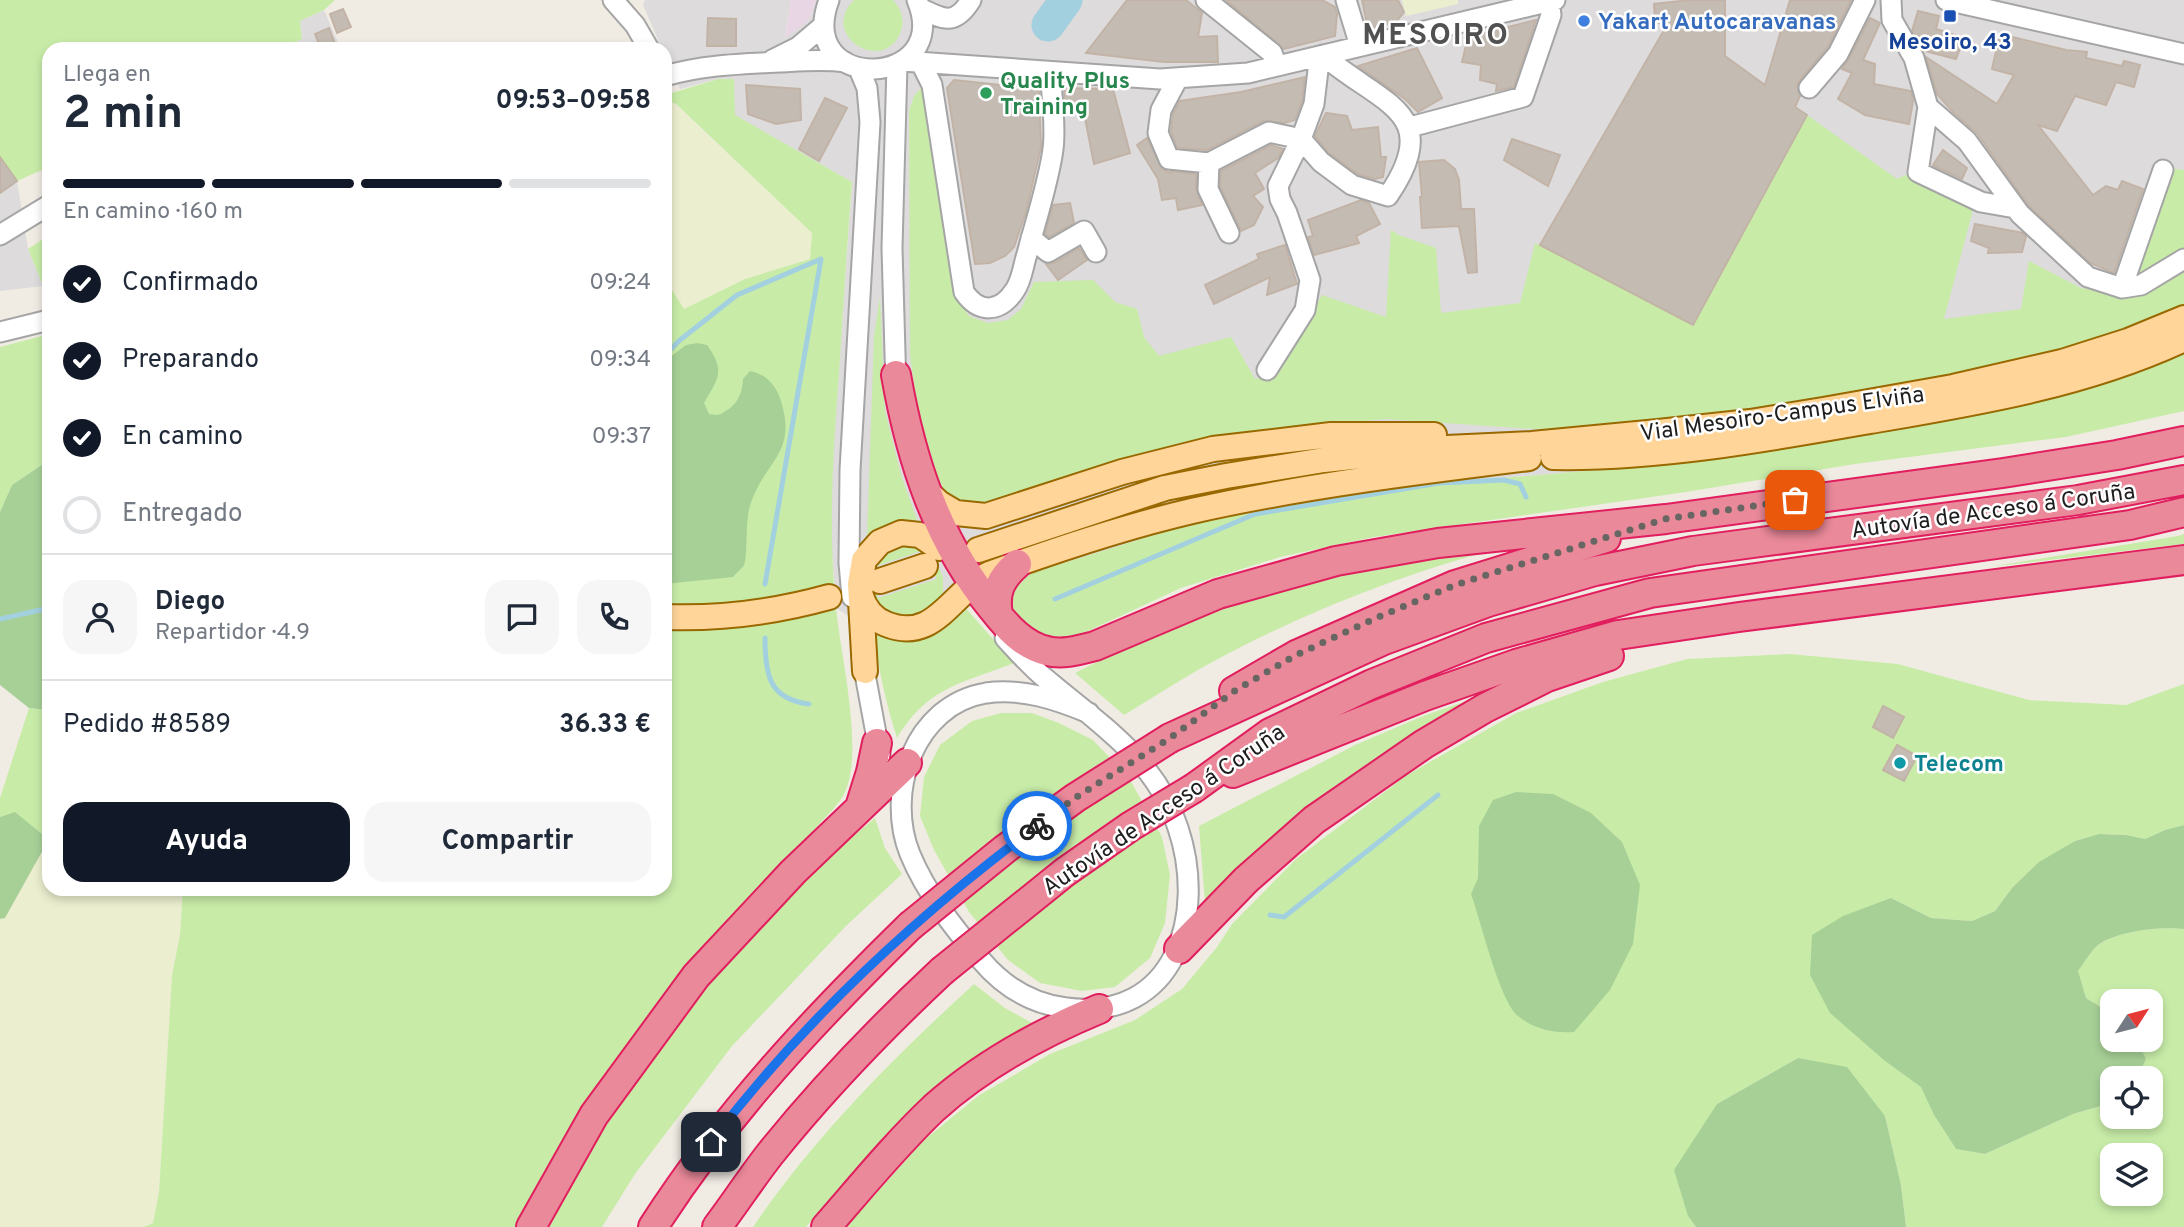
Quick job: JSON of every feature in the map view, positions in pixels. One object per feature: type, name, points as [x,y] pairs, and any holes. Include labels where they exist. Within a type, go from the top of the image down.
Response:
[{"type":"highway","points":[[896,375],[910,445],[924,489],[969,586],[1022,639],[1048,651],[1074,652],[1095,646],[1218,594],[1326,563],[1438,544],[1665,519],[2003,473],[2117,455],[2184,441]]},
{"type":"highway","name":"Autovía de Acceso á Coruña","points":[[653,1227],[684,1179],[759,1082],[833,1002],[910,926],[1005,849],[1075,798],[1170,738],[1384,640],[1488,602],[1595,572],[1693,551],[2078,500],[2184,480]]},
{"type":"highway","name":"Autovía de Acceso á Coruña","points":[[717,1227],[770,1154],[833,1081],[887,1023],[943,971],[1065,872],[1131,826],[1194,788],[1270,733],[1372,684],[1486,638],[1650,593],[2130,526],[2184,512]]},
{"type":"highway","points":[[1170,738],[1248,683],[1296,655],[1376,618],[1455,585],[1665,519]]},
{"type":"highway","points":[[1194,788],[1425,696],[1516,664],[1618,635],[2184,560]]},
{"type":"highway","points":[[998,615],[996,600],[1000,584],[1017,564]]},
{"type":"highway","points":[[1179,949],[1246,880],[1314,820],[1424,744],[1485,708],[1547,677],[1640,645],[1739,617]]},
{"type":"highway","points":[[859,810],[877,743]]},
{"type":"highway","points":[[531,1227],[594,1115],[696,976],[793,872],[898,772]]},
{"type":"highway","points":[[826,1227],[895,1148],[936,1107],[982,1072],[1024,1045],[1099,1009]]},
{"type":"main road","name":"Vial Mesoiro-Campus Elviña","points":[[1537,450],[1750,422],[1953,387],[2062,362],[2128,341],[2184,318]]},
{"type":"main road","name":"Vial Mesoiro-Campus Elviña","points":[[978,550],[1165,488],[1282,465],[1469,446],[1624,455],[1814,431],[1938,410],[2095,374],[2184,339]]},
{"type":"main road","points":[[924,489],[939,503],[956,513],[978,516],[997,513],[1155,463],[1213,449],[1264,442],[1331,435],[1392,434],[1487,437],[1537,450]]},
{"type":"main road","points":[[871,589],[867,610],[880,622],[895,628],[914,629],[929,624],[969,586],[989,574],[1112,533],[1241,501],[1537,450]]},
{"type":"main road","points":[[865,671],[871,589],[861,567],[871,550],[880,542],[901,533],[920,535],[932,557],[871,589]]},
{"type":"main road","points":[[672,617],[743,615],[793,607],[829,597]]},
{"type":"street","points":[[612,0],[635,25],[645,42]]},
{"type":"street","points":[[829,0],[824,13],[824,25],[830,46],[852,65],[867,88],[870,122],[850,470],[849,563],[852,602],[877,743],[898,772],[903,785],[902,817],[909,852],[928,888],[960,934],[1000,979],[1026,998],[1050,1006],[1099,1009],[1115,1006],[1135,998],[1152,986],[1179,949],[1187,914],[1188,874],[1178,827],[1158,784],[1134,753],[1112,730],[1044,678],[1025,659],[969,586],[932,557],[917,495],[903,454],[897,413],[892,248],[907,63],[920,35],[918,4]]},
{"type":"street","points":[[918,4],[933,15],[951,19],[958,17],[971,0]]},
{"type":"street","points":[[1206,0],[1272,53],[1277,65]]},
{"type":"street","points":[[1346,0],[1360,46]]},
{"type":"street","points":[[672,74],[690,69],[822,60],[878,70],[907,63],[958,64],[1107,77],[1178,78],[1248,73],[1555,0]]},
{"type":"street","points":[[1809,89],[1838,54],[1864,0]]},
{"type":"street","points":[[1891,0],[1892,20],[1914,58],[1928,107],[1917,172],[1982,202],[2015,208]]},
{"type":"street","points":[[1946,0],[2094,36],[2184,54]]},
{"type":"street","points":[[1410,127],[1523,97],[1551,15],[1549,1]]},
{"type":"street","points":[[765,63],[798,47],[824,25]]},
{"type":"street","points":[[920,35],[939,55],[958,64]]},
{"type":"street","points":[[1178,78],[1161,110],[1158,133],[1169,159],[1209,163],[1269,132],[1301,139],[1321,162],[1352,185],[1388,196],[1401,177],[1410,149],[1410,127],[1396,108],[1323,55]]},
{"type":"street","points":[[1267,370],[1305,310],[1310,280],[1280,199],[1278,186],[1301,139],[1314,104],[1318,70],[1323,55]]},
{"type":"street","points":[[907,63],[932,85],[964,292],[972,303],[985,308],[997,308],[1009,299],[1017,288],[1031,238],[1054,148],[1050,73]]},
{"type":"street","points":[[1928,107],[1967,141],[2015,208],[2088,277],[2122,288],[2141,285],[2184,259]]},
{"type":"street","points":[[1209,163],[1208,189],[1229,233]]},
{"type":"street","points":[[2122,288],[2162,170]]},
{"type":"street","points":[[0,235],[42,209]]},
{"type":"street","points":[[1031,238],[1048,252],[1084,231],[1096,252]]},
{"type":"street","points":[[0,332],[42,322]]},
{"type":"street","points":[[898,772],[922,734],[933,722],[956,703],[970,697],[997,693],[1029,693],[1055,699],[1089,713]]},
{"type":"shaded area","points":[[645,0],[791,0],[785,37],[808,21],[817,0],[2184,0],[2184,351],[1632,467],[1375,489],[1273,505],[1180,527],[1038,571],[963,604],[957,618],[944,629],[924,639],[900,640],[874,632],[836,608],[831,540],[832,466],[852,182],[734,115],[718,79],[680,89],[672,71],[672,42],[659,42],[643,5]]},
{"type":"shaded area","points":[[791,0],[817,0],[808,21],[785,38]]},
{"type":"shaded area","points":[[324,10],[338,42],[295,42],[302,39],[300,21]]},
{"type":"shaded area","points":[[0,157],[17,181],[28,249],[42,286],[0,291]]},
{"type":"green space","points":[[0,0],[335,0],[324,10],[300,21],[302,39],[295,42],[42,42],[42,170],[17,181],[0,157]]},
{"type":"green space","points":[[854,0],[893,0],[903,22],[893,44],[882,50],[870,50],[858,46],[849,37],[844,26],[845,14]]},
{"type":"green space","points":[[1402,0],[1458,0],[1458,4],[1406,16]]},
{"type":"green space","points":[[718,79],[734,79],[735,115],[852,182],[832,490],[832,549],[838,627],[852,731],[849,778],[843,796],[717,934],[633,1037],[583,1111],[517,1227],[144,1227],[153,1223],[159,1192],[172,975],[180,935],[183,896],[672,896],[672,290],[684,309],[745,279],[810,259],[812,233],[672,103],[672,93]]},
{"type":"green space","points":[[922,87],[955,296],[969,316],[988,323],[1008,320],[1021,309],[1034,282],[1093,280],[1115,302],[1137,309],[1144,337],[1159,356],[1231,337],[1255,379],[1277,374],[1322,295],[1386,317],[1391,230],[1436,248],[1441,313],[1520,303],[1535,243],[1693,325],[1807,115],[1897,179],[1910,173],[1974,206],[1944,319],[2021,309],[2029,261],[2081,288],[2126,295],[2167,168],[2184,170],[2184,307],[2101,340],[1945,378],[1765,409],[1603,427],[1549,430],[1385,419],[1229,434],[1090,468],[985,505],[964,504],[946,494],[933,477],[920,431],[910,355],[909,111],[914,96]]},
{"type":"green space","points":[[672,103],[812,233],[810,259],[745,279],[684,309],[672,290]]},
{"type":"green space","points":[[42,240],[42,283],[28,249]]},
{"type":"green space","points":[[880,297],[885,411],[901,475],[917,520],[886,526],[867,538],[874,336]]},
{"type":"green space","points":[[42,336],[42,465],[12,485],[0,512],[0,347]]},
{"type":"green space","points":[[686,345],[707,345],[717,362],[718,375],[704,403],[709,414],[718,415],[729,409],[739,396],[743,379],[750,371],[755,372],[768,380],[780,398],[785,417],[785,432],[783,445],[756,490],[750,506],[743,566],[733,577],[672,583],[672,356]]},
{"type":"green space","points":[[2184,351],[2184,411],[2066,437],[1855,464],[1686,492],[1374,537],[1280,557],[1181,588],[1084,633],[1062,639],[1048,637],[1029,628],[1016,616],[1010,605],[1011,591],[1022,578],[1038,571],[1180,527],[1273,505],[1375,489],[1632,467]]},
{"type":"green space","points":[[42,465],[42,709],[29,708],[0,685],[0,512],[12,485]]},
{"type":"green space","points":[[2184,534],[2184,544],[1989,567],[2178,536]]},
{"type":"green space","points":[[901,543],[916,544],[935,559],[943,577],[943,592],[932,610],[908,619],[888,615],[873,599],[872,570],[874,564],[882,554]],"holes":[[[921,551],[937,579],[878,598],[873,567]]]},
{"type":"green space","points":[[1520,543],[1442,565],[1326,607],[1216,660],[1124,715],[1075,673],[1168,626],[1284,585],[1478,545]]},
{"type":"green space","points":[[963,605],[1014,663],[962,682],[934,697],[921,707],[897,738],[883,686],[874,632],[901,638],[925,638],[946,628]]},
{"type":"green space","points":[[1790,654],[1898,664],[2029,700],[2126,705],[2184,684],[2184,825],[2145,839],[2099,834],[2075,841],[2012,888],[1995,911],[1972,921],[1931,918],[1891,898],[1885,1061],[1922,1087],[1934,1115],[1956,1149],[1985,1154],[2073,1114],[2100,1106],[2100,1129],[2163,1129],[2163,1066],[2143,1066],[2146,1059],[2143,1052],[2163,1052],[2163,989],[2100,989],[2100,1007],[2086,998],[2077,971],[2098,945],[2116,936],[2152,929],[2184,929],[2184,1227],[1906,1227],[1901,1185],[1885,1116],[1798,1058],[1717,1104],[1688,1216],[1696,1227],[846,1227],[923,1141],[978,1096],[1050,1054],[1135,1020],[1182,989],[1217,947],[1232,924],[1296,859],[1407,775],[1516,713],[1603,682],[1687,659]],"holes":[[[1897,745],[1917,756],[1904,781],[1884,769]]]},
{"type":"green space","points":[[1498,690],[1205,903],[1199,826],[1355,745],[1423,716]]},
{"type":"green space","points":[[29,708],[42,709],[42,834],[15,813],[0,817],[0,798]]},
{"type":"green space","points":[[1001,713],[1032,713],[1093,740],[1129,778],[1162,837],[1170,875],[1165,923],[1150,958],[1115,987],[1082,991],[1040,983],[1008,960],[969,912],[934,850],[920,816],[924,777],[940,745],[972,721]]},
{"type":"green space","points":[[1516,792],[1553,794],[1591,813],[1622,842],[1640,885],[1633,944],[1610,990],[1574,1032],[1538,1027],[1524,1021],[1511,1007],[1497,977],[1471,894],[1478,878],[1479,826],[1493,800]]},
{"type":"green space","points":[[15,812],[42,834],[42,852],[5,918],[0,919],[0,817]]},
{"type":"green space","points":[[875,818],[885,848],[902,874],[846,926],[732,1046],[635,1174],[602,1227],[546,1227],[617,1106],[710,978],[811,871]]},
{"type":"green space","points":[[2184,825],[2184,929],[2152,929],[2116,936],[2098,945],[2078,971],[2086,998],[2100,1007],[2100,1052],[2143,1052],[2146,1059],[2143,1066],[2100,1066],[2100,1106],[2073,1114],[1985,1154],[1956,1149],[1934,1115],[1921,1087],[1885,1061],[1830,1013],[1810,975],[1812,935],[1843,916],[1891,898],[1931,918],[1972,921],[1995,911],[2012,888],[2039,862],[2075,841],[2099,834],[2145,839]]},
{"type":"green space","points":[[42,852],[42,896],[183,896],[180,935],[172,975],[159,1192],[153,1223],[144,1227],[0,1227],[0,919],[5,917]]},
{"type":"green space","points":[[974,984],[1005,1008],[1032,1023],[976,1062],[891,1131],[806,1227],[753,1227],[802,1161],[856,1099]]},
{"type":"green space","points":[[1798,1058],[1847,1067],[1885,1116],[1901,1185],[1906,1227],[1696,1227],[1688,1216],[1674,1170],[1717,1104]]},
{"type":"building","points":[[1127,0],[1186,0],[1202,13],[1198,37],[1217,36],[1218,62],[1164,62],[1086,53]]},
{"type":"building","points":[[1226,0],[1322,0],[1335,7],[1335,36],[1284,49]]},
{"type":"building","points":[[1362,0],[1398,0],[1404,12],[1396,22],[1368,29]]},
{"type":"building","points":[[1725,0],[1725,56],[1765,85],[1790,0],[1851,0],[1828,47],[1799,81],[1797,86],[1800,96],[1795,107],[1807,115],[1693,325],[1540,245],[1667,25],[1655,22],[1654,4]]},
{"type":"building","points":[[343,9],[351,27],[337,33],[330,14]]},
{"type":"building","points":[[1918,11],[1939,16],[1936,29],[1964,38],[1956,59],[1925,51],[1930,39],[1915,36],[1912,31]]},
{"type":"building","points":[[708,18],[736,19],[736,46],[707,46]]},
{"type":"building","points":[[1870,18],[1880,23],[1863,60],[1875,64],[1874,84],[1911,91],[1913,101],[1909,124],[1865,115],[1838,99],[1852,73],[1842,69]]},
{"type":"building","points":[[1536,20],[1514,87],[1496,91],[1497,84],[1480,80],[1481,65],[1462,62],[1468,37]]},
{"type":"building","points":[[329,28],[334,42],[318,42],[315,34]]},
{"type":"building","points":[[2000,34],[2066,50],[2087,52],[2086,58],[2122,66],[2124,61],[2140,65],[2134,87],[2116,82],[2106,105],[2075,96],[2057,131],[2038,125],[2093,195],[2106,186],[2118,190],[2122,181],[2143,189],[2114,273],[2090,263],[2029,206],[1977,133],[1937,94],[1926,57],[1997,104],[2014,75],[1992,69]]},
{"type":"building","points":[[1417,48],[1442,98],[1418,112],[1405,99],[1358,66]]},
{"type":"building","points":[[1305,77],[1302,101],[1295,120],[1284,123],[1263,121],[1207,150],[1177,148],[1171,131],[1173,114],[1180,101],[1241,92]]},
{"type":"building","points":[[954,80],[1039,89],[1041,147],[1026,212],[1014,247],[1005,256],[990,263],[975,264],[947,88]]},
{"type":"building","points":[[746,85],[800,89],[801,120],[776,124],[748,114]]},
{"type":"building","points":[[1064,88],[1113,89],[1130,153],[1094,164],[1083,108],[1065,106]]},
{"type":"building","points":[[825,98],[847,108],[819,161],[799,149]]},
{"type":"building","points":[[1326,113],[1347,116],[1352,130],[1378,127],[1381,157],[1386,157],[1383,177],[1375,179],[1358,174],[1329,153],[1315,136]]},
{"type":"building","points":[[1147,138],[1162,169],[1171,173],[1196,174],[1196,189],[1202,205],[1178,210],[1176,198],[1162,200],[1158,179],[1137,145]]},
{"type":"building","points":[[1512,139],[1560,155],[1548,186],[1504,160]]},
{"type":"building","points":[[1271,145],[1283,149],[1278,158],[1255,173],[1264,189],[1253,196],[1263,207],[1254,225],[1241,231],[1220,186],[1221,171]]},
{"type":"building","points":[[1943,150],[1967,168],[1962,179],[1933,165]]},
{"type":"building","points":[[0,157],[17,181],[0,193]]},
{"type":"building","points":[[1444,160],[1455,169],[1459,180],[1461,209],[1474,209],[1477,272],[1468,273],[1459,226],[1422,228],[1419,162]]},
{"type":"building","points":[[1361,200],[1369,203],[1380,224],[1356,236],[1359,243],[1314,255],[1308,237],[1313,236],[1308,220]]},
{"type":"building","points":[[1070,203],[1074,223],[1049,237],[1045,234],[1053,205]]},
{"type":"building","points":[[1975,224],[2023,233],[2026,236],[2022,252],[1988,253],[1989,248],[1971,241]]},
{"type":"building","points":[[1285,245],[1297,284],[1267,295],[1270,277],[1214,304],[1205,285],[1259,259],[1257,254]]},
{"type":"building","points":[[1079,248],[1087,260],[1058,280],[1046,264],[1054,263]]},
{"type":"building","name":"Telecom","points":[[1883,706],[1904,717],[1893,738],[1873,727]]},
{"type":"building","name":"Telecom","points":[[1897,745],[1917,756],[1904,781],[1883,770]]},
{"type":"waterway","points":[[1048,25],[1066,0]]},
{"type":"waterway","points":[[672,348],[737,295],[821,259]]},
{"type":"waterway","points":[[765,584],[821,259]]},
{"type":"waterway","points":[[1055,599],[1255,514],[1439,483],[1504,480],[1520,484],[1526,497]]},
{"type":"waterway","points":[[0,619],[42,610]]},
{"type":"waterway","points":[[765,638],[766,663],[772,683],[785,697],[809,704]]},
{"type":"waterway","points":[[1270,915],[1284,917],[1438,795]]},
{"type":"way so far","points":[[1037,826],[1075,798],[1170,738],[1236,690],[1296,655],[1376,618],[1455,585],[1665,519],[1795,500]]},
{"type":"place","name":"Mesoiro, 43","points":[[1950,16]]},
{"type":"place","name":"Yakart Autocaravanas","points":[[1584,21]]},
{"type":"place","name":"Quality Plus Training","points":[[986,93]]},
{"type":"place","name":"Telecom","points":[[1900,763]]},
{"type":"district","name":"MESOIRO","points":[[1436,34]]},
{"type":"route","points":[[711,1142],[759,1082],[833,1002],[910,926],[1037,826]]}]
